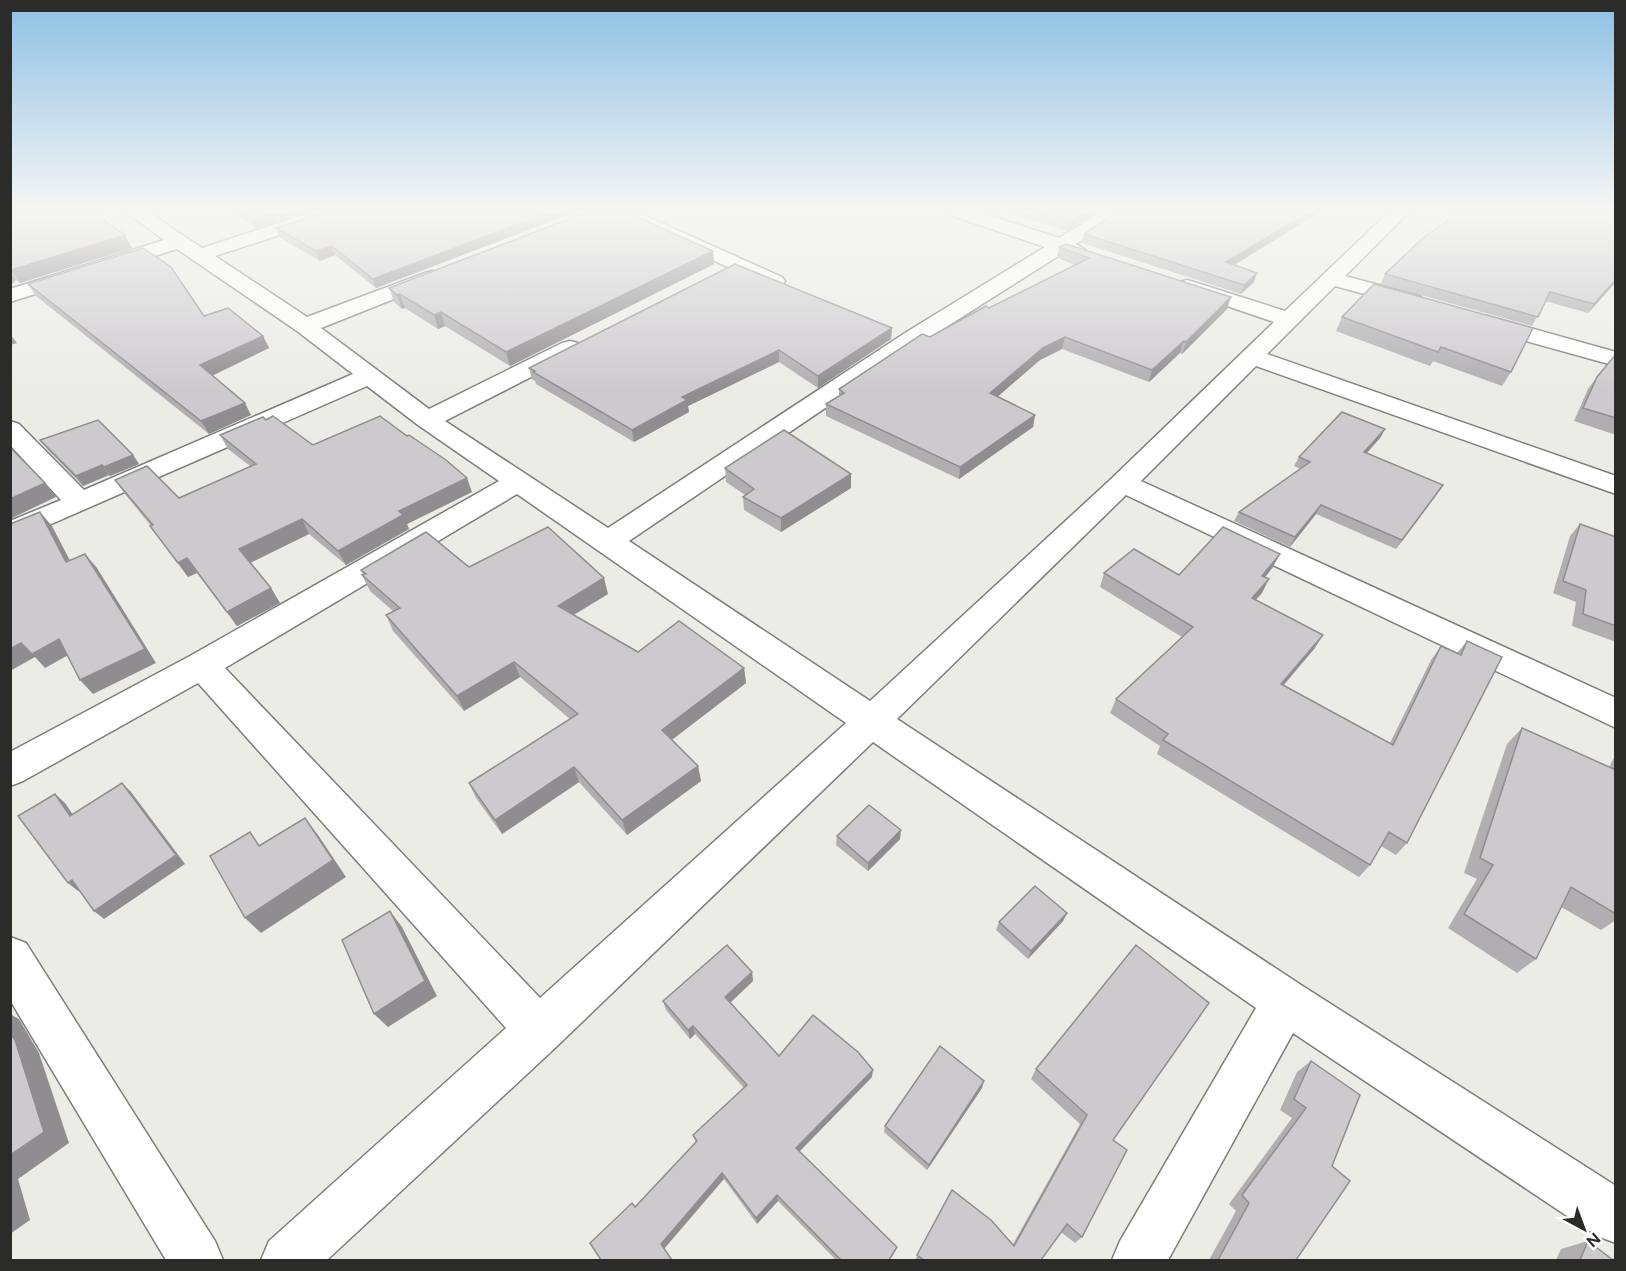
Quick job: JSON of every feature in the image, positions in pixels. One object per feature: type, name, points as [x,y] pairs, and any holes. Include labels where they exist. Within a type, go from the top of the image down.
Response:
[{"type":"street","points":[[10,296],[102,271]]},
{"type":"street","points":[[224,271],[305,326],[427,420],[518,482],[1286,1001],[1616,1217]]},
{"type":"street","points":[[305,326],[446,271]]},
{"type":"street","points":[[714,275],[721,271]]},
{"type":"street","points":[[753,271],[798,290]]},
{"type":"street","points":[[607,542],[902,334],[1015,271]]},
{"type":"street","points":[[288,1260],[540,1031],[1123,483],[1337,271]]},
{"type":"street","points":[[1164,278],[1288,319]]},
{"type":"street","points":[[1330,278],[1433,307]]},
{"type":"street","points":[[1467,317],[1616,359]]},
{"type":"street","points":[[427,420],[586,339]]},
{"type":"street","points":[[1250,356],[1616,486]]},
{"type":"street","points":[[10,533],[369,376]]},
{"type":"street","points":[[10,429],[80,503]]},
{"type":"street","points":[[10,770],[202,665],[518,482]]},
{"type":"street","points":[[1123,483],[1616,714]]},
{"type":"street","points":[[202,665],[540,1031]]},
{"type":"street","points":[[10,958],[196,1260]]},
{"type":"street","points":[[1139,1260],[1286,1001]]},
{"type":"building","points":[[69,271],[174,271],[204,316],[228,308],[263,336],[200,365],[245,403],[201,421],[28,284]]},
{"type":"building","points":[[363,271],[393,271],[373,279]]},
{"type":"building","points":[[432,271],[671,271],[506,352],[441,312],[434,315],[400,294],[397,295],[389,288]]},
{"type":"building","points":[[721,271],[753,271],[892,328],[818,376],[779,350],[682,397],[687,400],[632,430],[529,368]]},
{"type":"building","points":[[1062,271],[1151,271],[1231,297],[1186,342],[1184,341],[1152,370],[1065,337],[1043,348],[990,393],[1035,415],[960,467],[826,404],[844,393],[839,389],[922,334],[930,337],[986,306],[989,308]]},
{"type":"building","points":[[1201,271],[1257,273],[1244,285]]},
{"type":"building","points":[[1388,271],[1616,271],[1616,279],[1594,304],[1550,292],[1538,317],[1385,274]]},
{"type":"building","points":[[1374,284],[1533,328],[1511,372],[1441,347],[1438,352],[1342,317]]},
{"type":"building","points":[[1616,354],[1616,418],[1583,408],[1597,377]]},
{"type":"building","points":[[1342,412],[1385,429],[1364,452],[1443,485],[1402,540],[1321,505],[1295,537],[1239,512],[1310,462],[1299,457]]},
{"type":"building","points":[[273,416],[313,445],[380,416],[446,460],[467,478],[399,511],[403,515],[338,551],[302,519],[239,549],[271,588],[227,612],[187,558],[178,563],[150,526],[153,525],[115,480],[147,466],[179,498],[256,464],[220,435],[263,417],[266,420]]},
{"type":"building","points":[[98,420],[133,455],[76,476],[40,440]]},
{"type":"building","points":[[784,430],[851,474],[781,518],[743,497],[754,489],[725,468]]},
{"type":"building","points":[[10,447],[45,483],[10,499]]},
{"type":"building","points":[[40,512],[66,562],[85,554],[145,649],[80,680],[59,639],[32,654],[21,643],[10,649],[10,524]]},
{"type":"building","points":[[1580,524],[1616,537],[1616,626],[1583,614],[1586,590],[1563,581]]},
{"type":"building","points":[[548,527],[604,578],[558,606],[638,652],[679,621],[744,668],[662,730],[698,766],[622,820],[574,767],[495,820],[469,783],[578,714],[514,662],[457,696],[386,615],[400,608],[362,575],[366,574],[361,570],[426,532],[469,567]]},
{"type":"building","points":[[1223,527],[1280,554],[1262,576],[1269,579],[1252,598],[1323,635],[1281,684],[1393,745],[1441,646],[1461,655],[1467,641],[1502,657],[1407,843],[1389,832],[1370,865],[1163,740],[1168,734],[1116,699],[1193,627],[1104,573],[1134,549],[1179,575]]},
{"type":"building","points":[[1522,728],[1616,770],[1616,914],[1571,887],[1536,959],[1464,914],[1493,865],[1480,858]]},
{"type":"building","points":[[122,783],[176,855],[94,911],[72,880],[68,883],[18,816],[55,794],[70,816]]},
{"type":"building","points":[[869,805],[901,830],[868,863],[837,836]]},
{"type":"building","points":[[305,818],[333,860],[245,918],[210,856],[250,832],[259,846]]},
{"type":"building","points":[[1035,886],[1067,913],[1031,951],[999,922]]},
{"type":"building","points":[[390,911],[425,981],[374,1014],[342,940]]},
{"type":"building","points":[[727,945],[752,972],[725,997],[779,1056],[813,1015],[858,1052],[873,1070],[796,1148],[897,1247],[889,1260],[841,1260],[777,1195],[756,1218],[722,1173],[661,1244],[672,1260],[601,1260],[590,1243],[632,1203],[635,1207],[697,1141],[693,1135],[747,1085],[693,1026],[688,1030],[663,1001]]},
{"type":"building","points":[[1136,945],[1209,1003],[1113,1140],[1127,1150],[1082,1237],[1067,1224],[1041,1260],[924,1260],[917,1255],[952,1190],[991,1220],[1014,1246],[1087,1115],[1036,1069]]},
{"type":"building","points":[[10,1033],[15,1040],[44,1132],[10,1155]]},
{"type":"building","points":[[940,1046],[984,1081],[929,1165],[885,1126]]},
{"type":"building","points":[[1311,1061],[1360,1095],[1332,1166],[1350,1181],[1296,1260],[1218,1260],[1249,1203],[1242,1195],[1306,1108],[1294,1099]]},
{"type":"building","points":[[1588,1241],[1613,1260],[1580,1260]]}]
